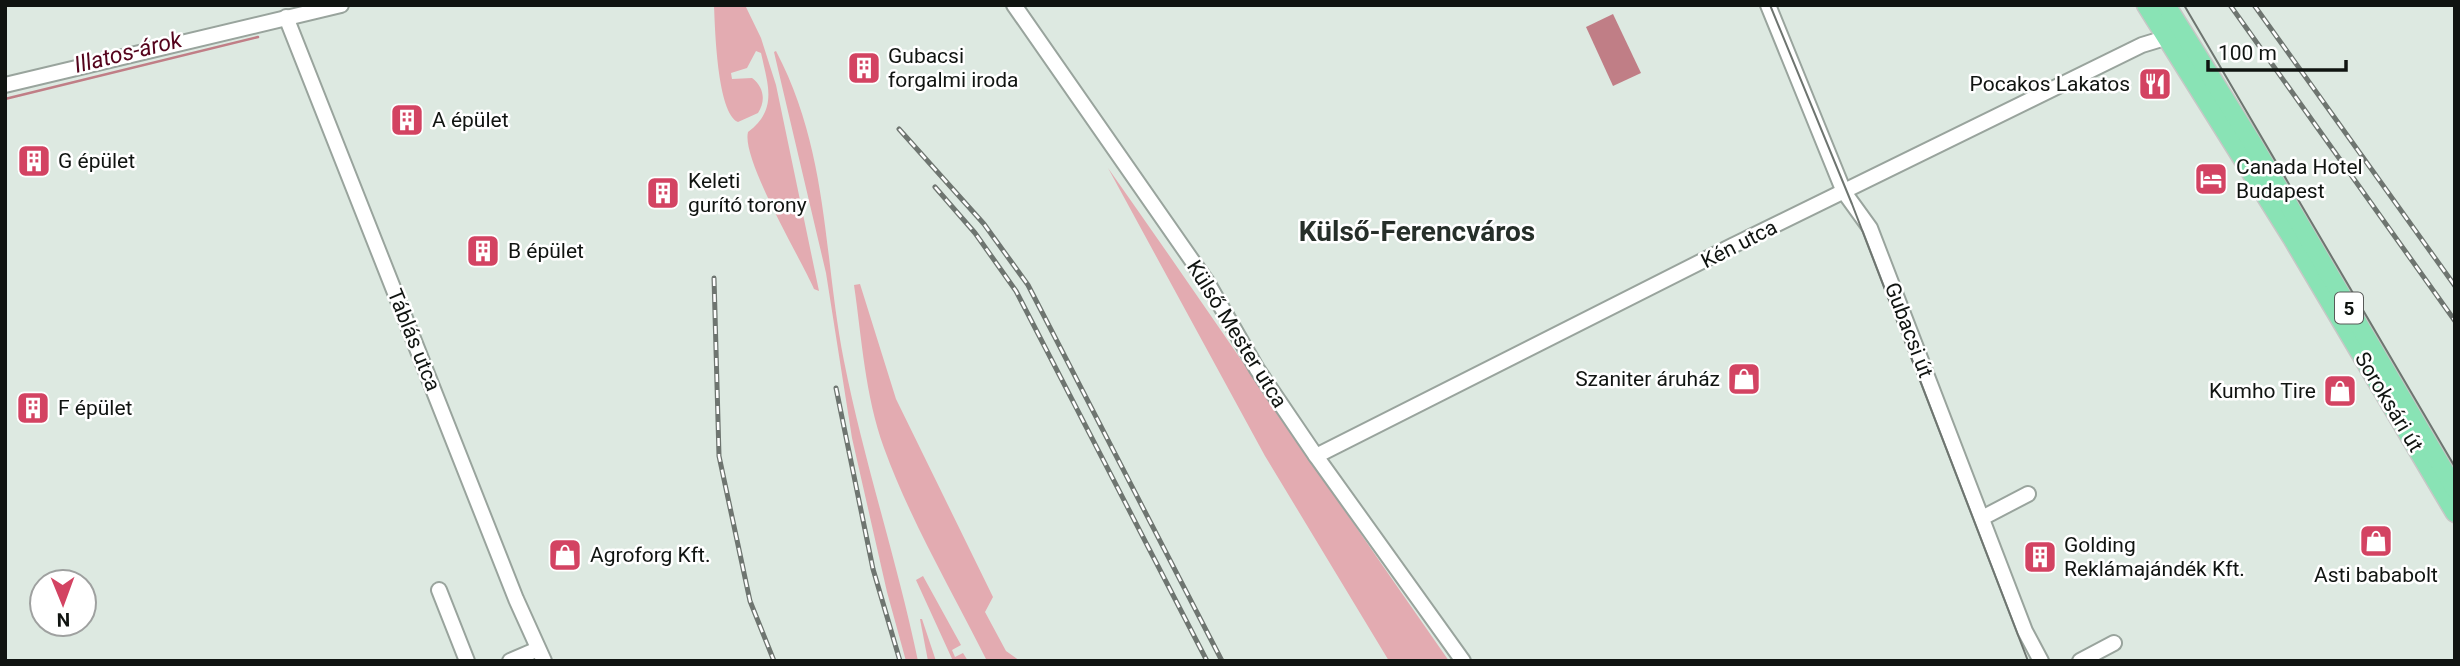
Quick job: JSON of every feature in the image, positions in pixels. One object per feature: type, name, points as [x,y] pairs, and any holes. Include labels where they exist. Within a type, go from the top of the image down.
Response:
[{"type":"main road","name":"Soroksári út","points":[[2146,5],[2292,238],[2455,513]]},
{"type":"main road","name":"Soroksári út","points":[[2167,8],[2253,144],[2455,489]]},
{"type":"street","points":[[5,85],[341,5]]},
{"type":"street","name":"Külső Mester utca","points":[[1014,5],[1207,282],[1257,369],[1316,456],[1463,661]]},
{"type":"street","name":"Gubacsi út","points":[[1768,5],[1844,192],[1870,228],[2025,631],[2041,661]]},
{"type":"street","points":[[2167,8],[2165,38],[2188,43]]},
{"type":"street","name":"Táblás utca","points":[[286,17],[541,655]]},
{"type":"street","name":"Kén utca","points":[[1316,456],[1844,192],[2151,41],[2165,38]]},
{"type":"street","points":[[1982,518],[2028,494]]},
{"type":"street","points":[[439,590],[467,661]]},
{"type":"street","points":[[2080,661],[2114,643]]},
{"type":"street","points":[[510,661],[541,655]]},
{"type":"shaded area","points":[[714,5],[745,5],[761,38],[776,85],[819,291],[814,289],[762,186],[748,145],[748,132],[764,115],[767,106],[768,86],[761,53],[756,51],[747,68],[731,73],[732,79],[752,78],[762,94],[758,113],[738,122],[731,115],[721,87]]},
{"type":"shaded area","points":[[1613,14],[1641,73],[1613,86],[1586,27]]},
{"type":"shaded area","points":[[776,51],[806,127],[815,165],[844,361],[918,661],[906,661],[887,592],[852,438],[826,273],[774,52]]},
{"type":"shaded area","points":[[1108,168],[1449,661],[1389,661],[1265,456]]},
{"type":"shaded area","points":[[860,284],[896,399],[993,597],[985,612],[1006,651],[1020,661],[987,661],[919,529],[895,476],[884,448],[868,388],[854,285]]},
{"type":"shaded area","points":[[923,576],[961,645],[952,650],[955,657],[963,653],[968,661],[953,661],[916,580]]},
{"type":"shaded area","points":[[922,619],[936,661],[928,661]]},
{"type":"waterway","name":"Illatos-árok","points":[[5,99],[258,37]]},
{"type":"tram line","points":[[1770,5],[1852,204],[2028,661]]},
{"type":"tram line","points":[[2184,5],[2455,467]]},
{"type":"railway","points":[[2230,5],[2455,321]]},
{"type":"railway","points":[[2254,5],[2455,286]]},
{"type":"railway","points":[[899,129],[984,224],[1028,285],[1222,661]]},
{"type":"railway","points":[[935,187],[975,233],[1016,291],[1207,661]]},
{"type":"railway","points":[[714,278],[719,456],[750,601],[774,661]]},
{"type":"railway","points":[[836,388],[873,569],[900,661]]},
{"type":"place","name":"Gubacsi forgalmi iroda","points":[[864,68]]},
{"type":"place","name":"Pocakos Lakatos","points":[[2155,84]]},
{"type":"place","name":"A épület","points":[[407,120]]},
{"type":"place","name":"G épület","points":[[34,161]]},
{"type":"place","name":"Canada Hotel Budapest","points":[[2211,179]]},
{"type":"place","name":"Keleti gurító torony","points":[[663,193]]},
{"type":"place","name":"B épület","points":[[483,251]]},
{"type":"place","name":"Szaniter áruház","points":[[1744,379]]},
{"type":"place","name":"Kumho Tire","points":[[2340,391]]},
{"type":"place","name":"F épület","points":[[33,408]]},
{"type":"place","name":"Asti bababolt","points":[[2376,541]]},
{"type":"place","name":"Agroforg Kft.","points":[[565,555]]},
{"type":"place","name":"Golding Reklámajándék Kft.","points":[[2040,557]]},
{"type":"district","name":"Külső-Ferencváros","points":[[1417,231]]}]
